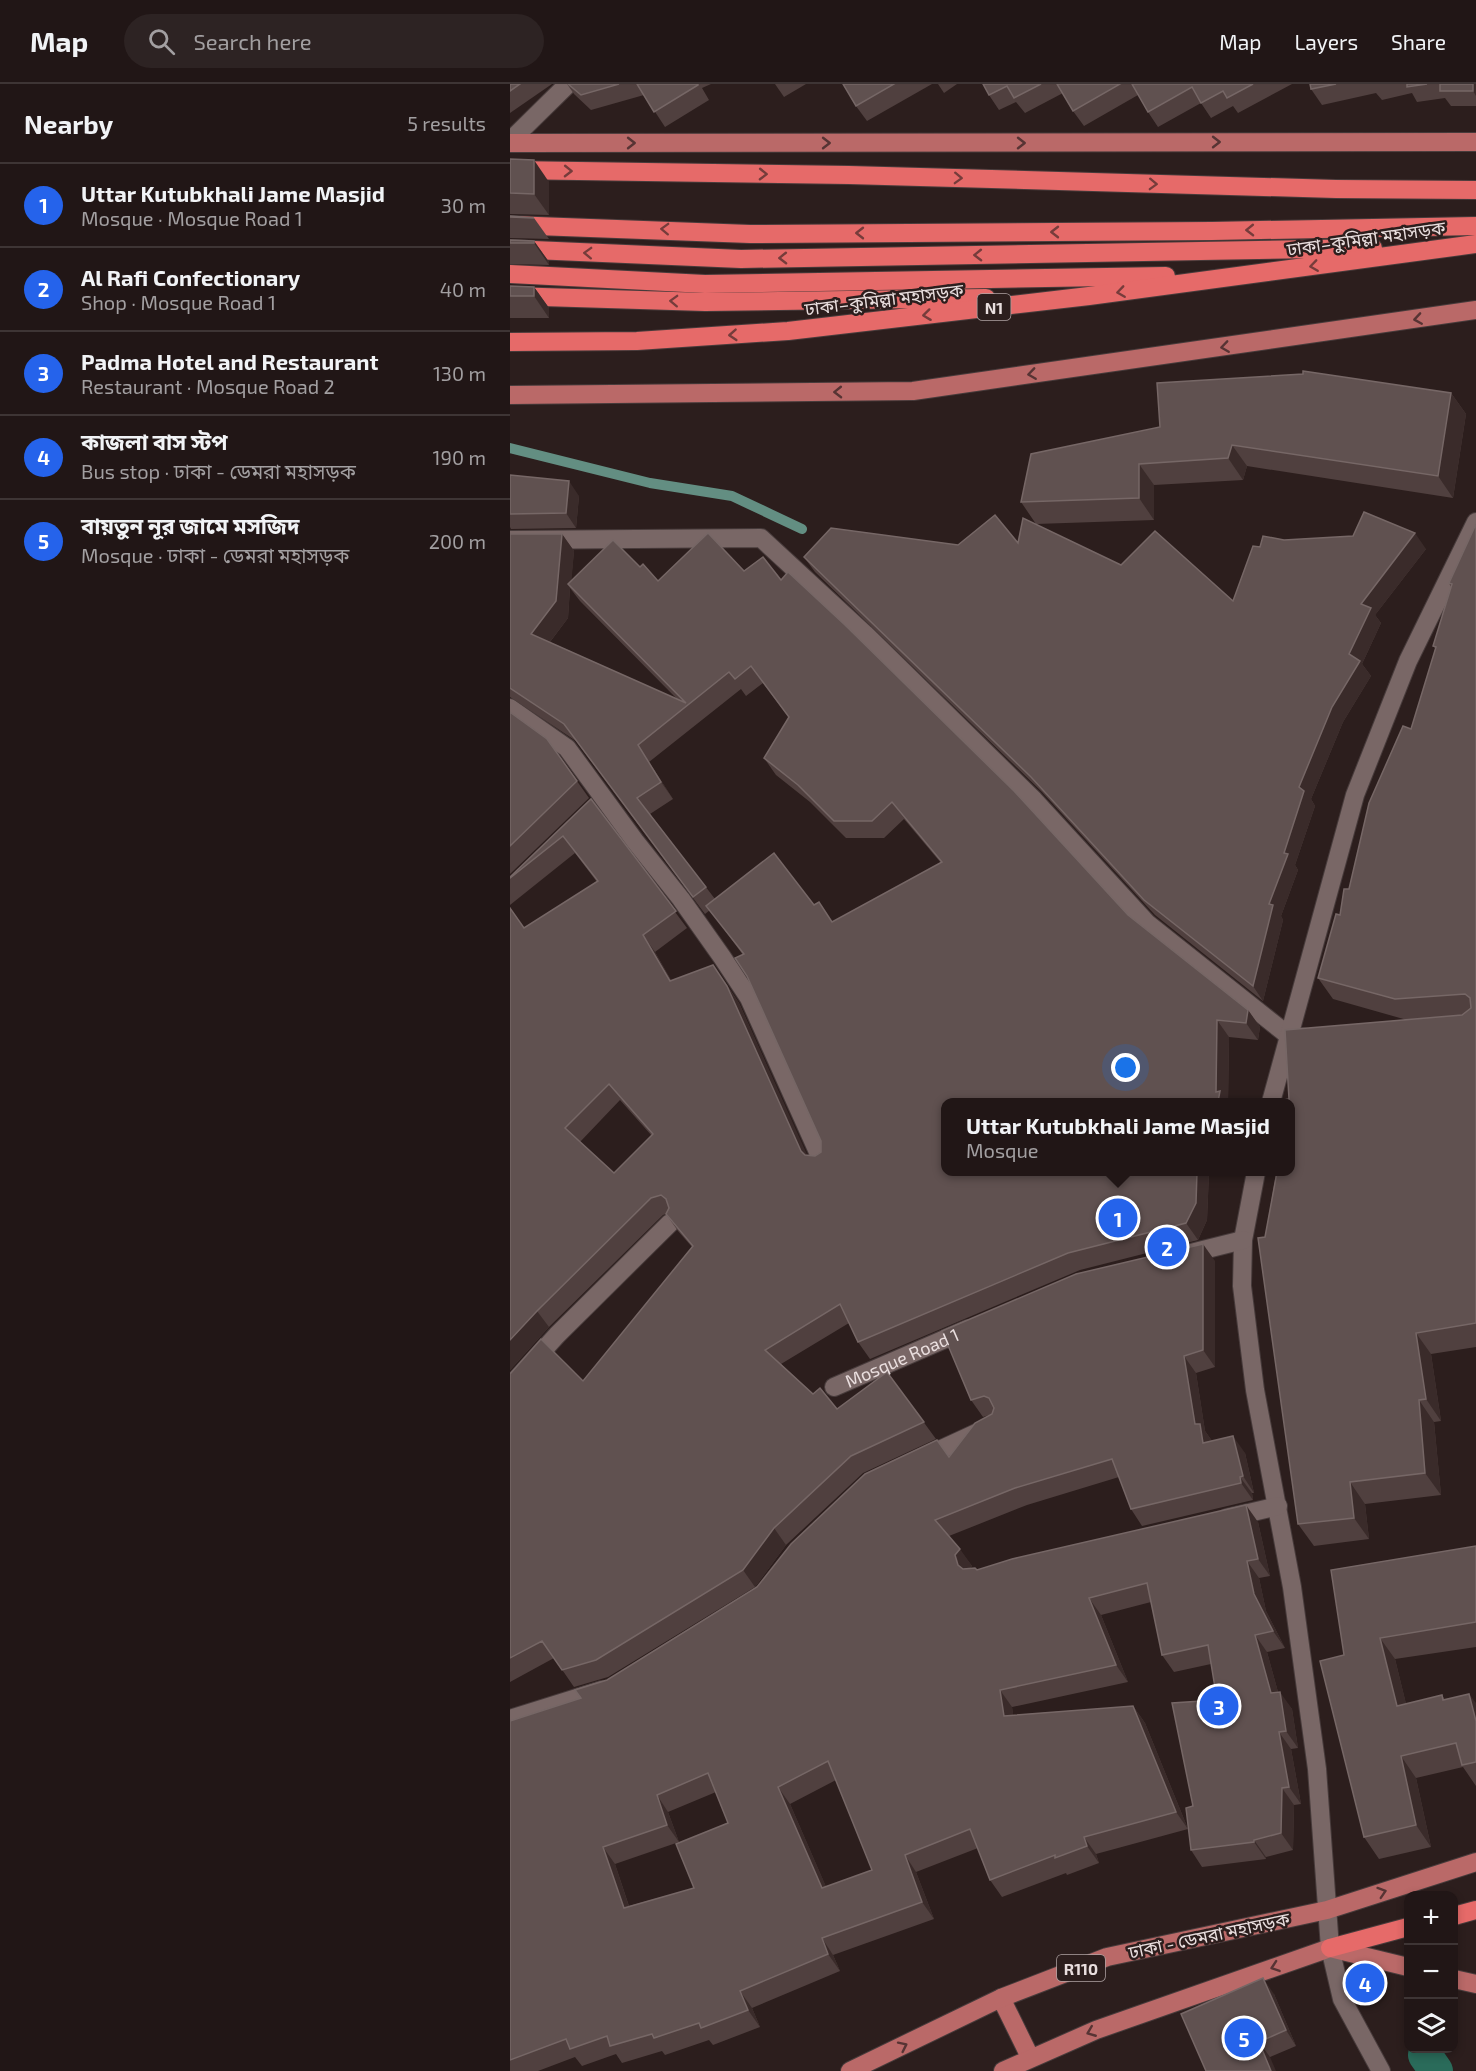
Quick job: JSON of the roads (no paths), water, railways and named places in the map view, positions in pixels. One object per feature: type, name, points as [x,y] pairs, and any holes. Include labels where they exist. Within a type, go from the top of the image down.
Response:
[{"type":"highway","name":"ঢাকা–কুমিল্লা মহাসড়ক","points":[[510,170],[849,175],[1336,189],[1476,190]]},
{"type":"highway","points":[[510,225],[750,234],[1212,231],[1476,226]]},
{"type":"highway","name":"ঢাকা–কুমিল্লা মহাসড়ক","points":[[510,342],[637,341],[788,331],[1089,296],[1476,244]]},
{"type":"highway","points":[[510,249],[741,259],[1456,247]]},
{"type":"highway","points":[[510,274],[705,284],[1255,274]]},
{"type":"highway","points":[[510,296],[705,302],[1089,296]]},
{"type":"highway","points":[[1458,1915],[1476,1910]]},
{"type":"highway","points":[[1330,1948],[1404,1929]]},
{"type":"main road","points":[[510,142],[1476,142]]},
{"type":"main road","points":[[510,395],[914,391],[1476,310]]},
{"type":"main road","name":"ঢাকা - ডেমরা মহাসড়ক","points":[[850,2071],[1001,1998],[1107,1958],[1327,1910],[1476,1862]]},
{"type":"main road","points":[[1003,2071],[1096,2030],[1330,1948],[1404,1966]]},
{"type":"main road","points":[[1458,1979],[1476,1984]]},
{"type":"main road","points":[[1001,1998],[1030,2058]]},
{"type":"street","points":[[510,142],[568,84]]},
{"type":"street","points":[[1272,1098],[1355,795],[1408,661],[1476,522]]},
{"type":"street","points":[[510,540],[761,538],[1035,800],[1147,923],[1289,1036],[1323,1040]]},
{"type":"street","points":[[510,708],[567,748],[681,899],[749,998],[823,1163]]},
{"type":"street","points":[[587,815],[604,799]]},
{"type":"street","points":[[1255,1176],[1243,1240],[1242,1286],[1255,1390],[1278,1506],[1317,1769],[1330,1948],[1342,1999],[1381,2071]]},
{"type":"street","points":[[510,1388],[557,1335],[670,1223]]},
{"type":"street","points":[[1162,1260],[1243,1240]]},
{"type":"street","name":"Mosque Road 1","points":[[834,1387],[986,1320]]},
{"type":"street","points":[[901,1468],[995,1424]]},
{"type":"street","points":[[1209,1522],[1278,1506]]},
{"type":"street","points":[[510,1719],[613,1687],[623,1681]]},
{"type":"waterway","points":[[510,448],[650,483],[732,496],[802,529]]},
{"type":"waterway","points":[[1425,2055],[1436,2071]]},
{"type":"place","name":"Uttar Kutubkhali Jame Masjid","points":[[1118,1218]]},
{"type":"place","name":"Al Rafi Confectionary","points":[[1167,1247]]},
{"type":"place","name":"Padma Hotel and Restaurant","points":[[1219,1706]]},
{"type":"place","name":"কাজলা বাস স্টপ","points":[[1365,1983]]},
{"type":"place","name":"বায়তুন নূর জামে মসজিদ","points":[[1244,2038]]}]
